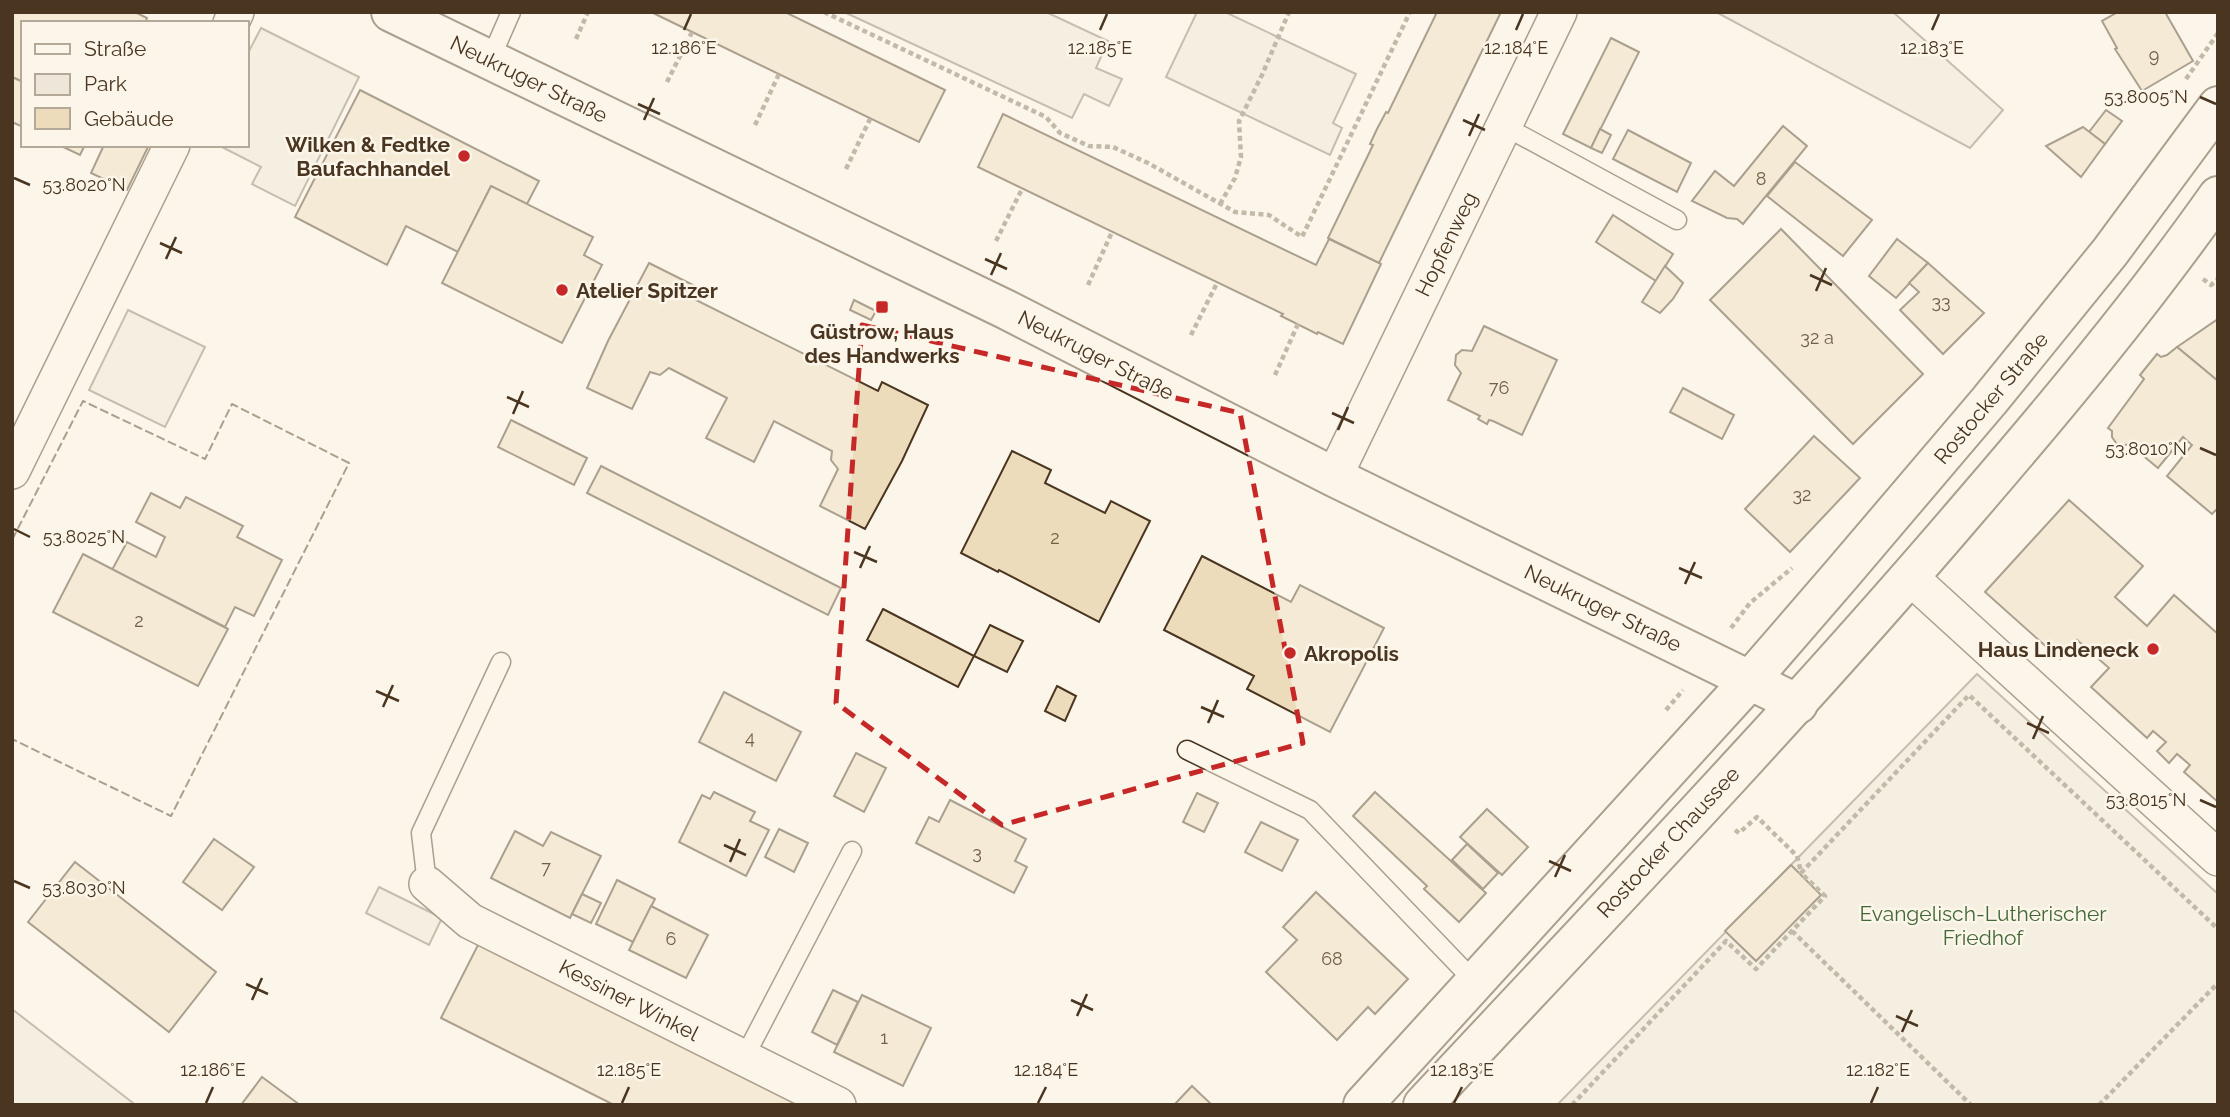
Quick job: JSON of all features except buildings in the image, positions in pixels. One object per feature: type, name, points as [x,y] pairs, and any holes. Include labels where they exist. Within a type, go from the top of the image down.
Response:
[{"type":"main road","name":"Neukruger Straße","points":[[391,12],[1005,309],[1334,477],[1798,704]]},
{"type":"main road","name":"Rostocker Straße","points":[[1751,680],[1998,390],[2110,252],[2218,106]]},
{"type":"main road","points":[[1910,577],[2070,390],[2218,196]]},
{"type":"main road","name":"Rostocker Chaussee","points":[[1423,1105],[1798,704],[1910,577]]},
{"type":"main road","points":[[1363,1105],[1751,680]]},
{"type":"street","name":"Hopfenweg","points":[[1334,477],[1559,12]]},
{"type":"street","points":[[12,471],[171,147]]},
{"type":"street","points":[[1910,577],[2218,858]]},
{"type":"street","name":"Kessiner Winkel","points":[[428,884],[470,921],[838,1105]]},
{"type":"lane","points":[[489,60],[511,12]]},
{"type":"lane","points":[[1504,126],[1676,220]]},
{"type":"lane","points":[[428,884],[421,833],[501,662]]},
{"type":"lane","points":[[1188,750],[1310,810],[1474,981]]},
{"type":"lane","points":[[744,1058],[852,851]]},
{"type":"path","points":[[576,39],[588,12]]},
{"type":"path","points":[[824,12],[1046,117],[1059,133],[1089,146],[1113,147],[1148,163],[1235,212],[1269,215],[1302,237],[1409,12]]},
{"type":"path","points":[[1220,204],[1235,178],[1241,157],[1239,121],[1289,12]]},
{"type":"path","points":[[667,82],[692,32]]},
{"type":"path","points":[[2180,88],[2218,33]]},
{"type":"path","points":[[755,125],[779,74]]},
{"type":"path","points":[[846,169],[870,119]]},
{"type":"path","points":[[996,242],[1022,189]]},
{"type":"path","points":[[1088,285],[1112,232]]},
{"type":"path","points":[[2200,276],[2211,285],[2218,279]]},
{"type":"path","points":[[1191,335],[1217,283]]},
{"type":"path","points":[[1275,375],[1298,324]]},
{"type":"path","points":[[1750,603],[1767,591],[1799,560]]},
{"type":"path","points":[[1801,873],[1969,695],[2218,929]]},
{"type":"path","points":[[1572,1105],[1726,941],[1756,969],[1825,896],[1801,873],[1797,856],[1757,817],[1739,834],[1704,803]]},
{"type":"path","points":[[1792,931],[1971,1105]]},
{"type":"path","points":[[2099,1105],[2218,983]]},
{"type":"highlighted area","points":[[862,325],[1240,413],[1303,743],[1002,825],[836,703]]},
{"type":"green space","points":[[1716,12],[1893,12],[2003,110],[1970,148]]},
{"type":"green space","points":[[261,28],[359,77],[295,206],[252,184],[261,167],[222,147],[248,147],[248,53]]},
{"type":"green space","name":"Evangelisch-Lutherischer Friedhof","points":[[1977,674],[2218,894],[2218,1105],[1557,1105]]},
{"type":"green space","points":[[12,1009],[133,1103],[135,1105],[12,1105]]},
{"type":"shaded area","points":[[844,12],[1046,12],[1108,41],[1096,68],[1122,79],[1109,106],[1084,94],[1072,118]]},
{"type":"shaded area","points":[[1197,12],[1225,12],[1356,74],[1333,123],[1342,128],[1330,155],[1166,77]]},
{"type":"shaded area","points":[[128,310],[205,347],[165,427],[89,390]]},
{"type":"shaded area","points":[[379,887],[442,918],[429,945],[366,913]]},
{"type":"fence","points":[[12,540],[83,401],[205,459],[232,404],[349,463],[171,816],[12,739]]},
{"type":"place","name":"Wilken & Fedtke Baufachhandel","points":[[464,156]]},
{"type":"place","name":"Atelier Spitzer","points":[[562,290]]},
{"type":"place","name":"Güstrow, Haus des Handwerks","points":[[882,307]]},
{"type":"place","name":"Haus Lindeneck","points":[[2153,649]]},
{"type":"place","name":"Akropolis","points":[[1290,653]]}]
